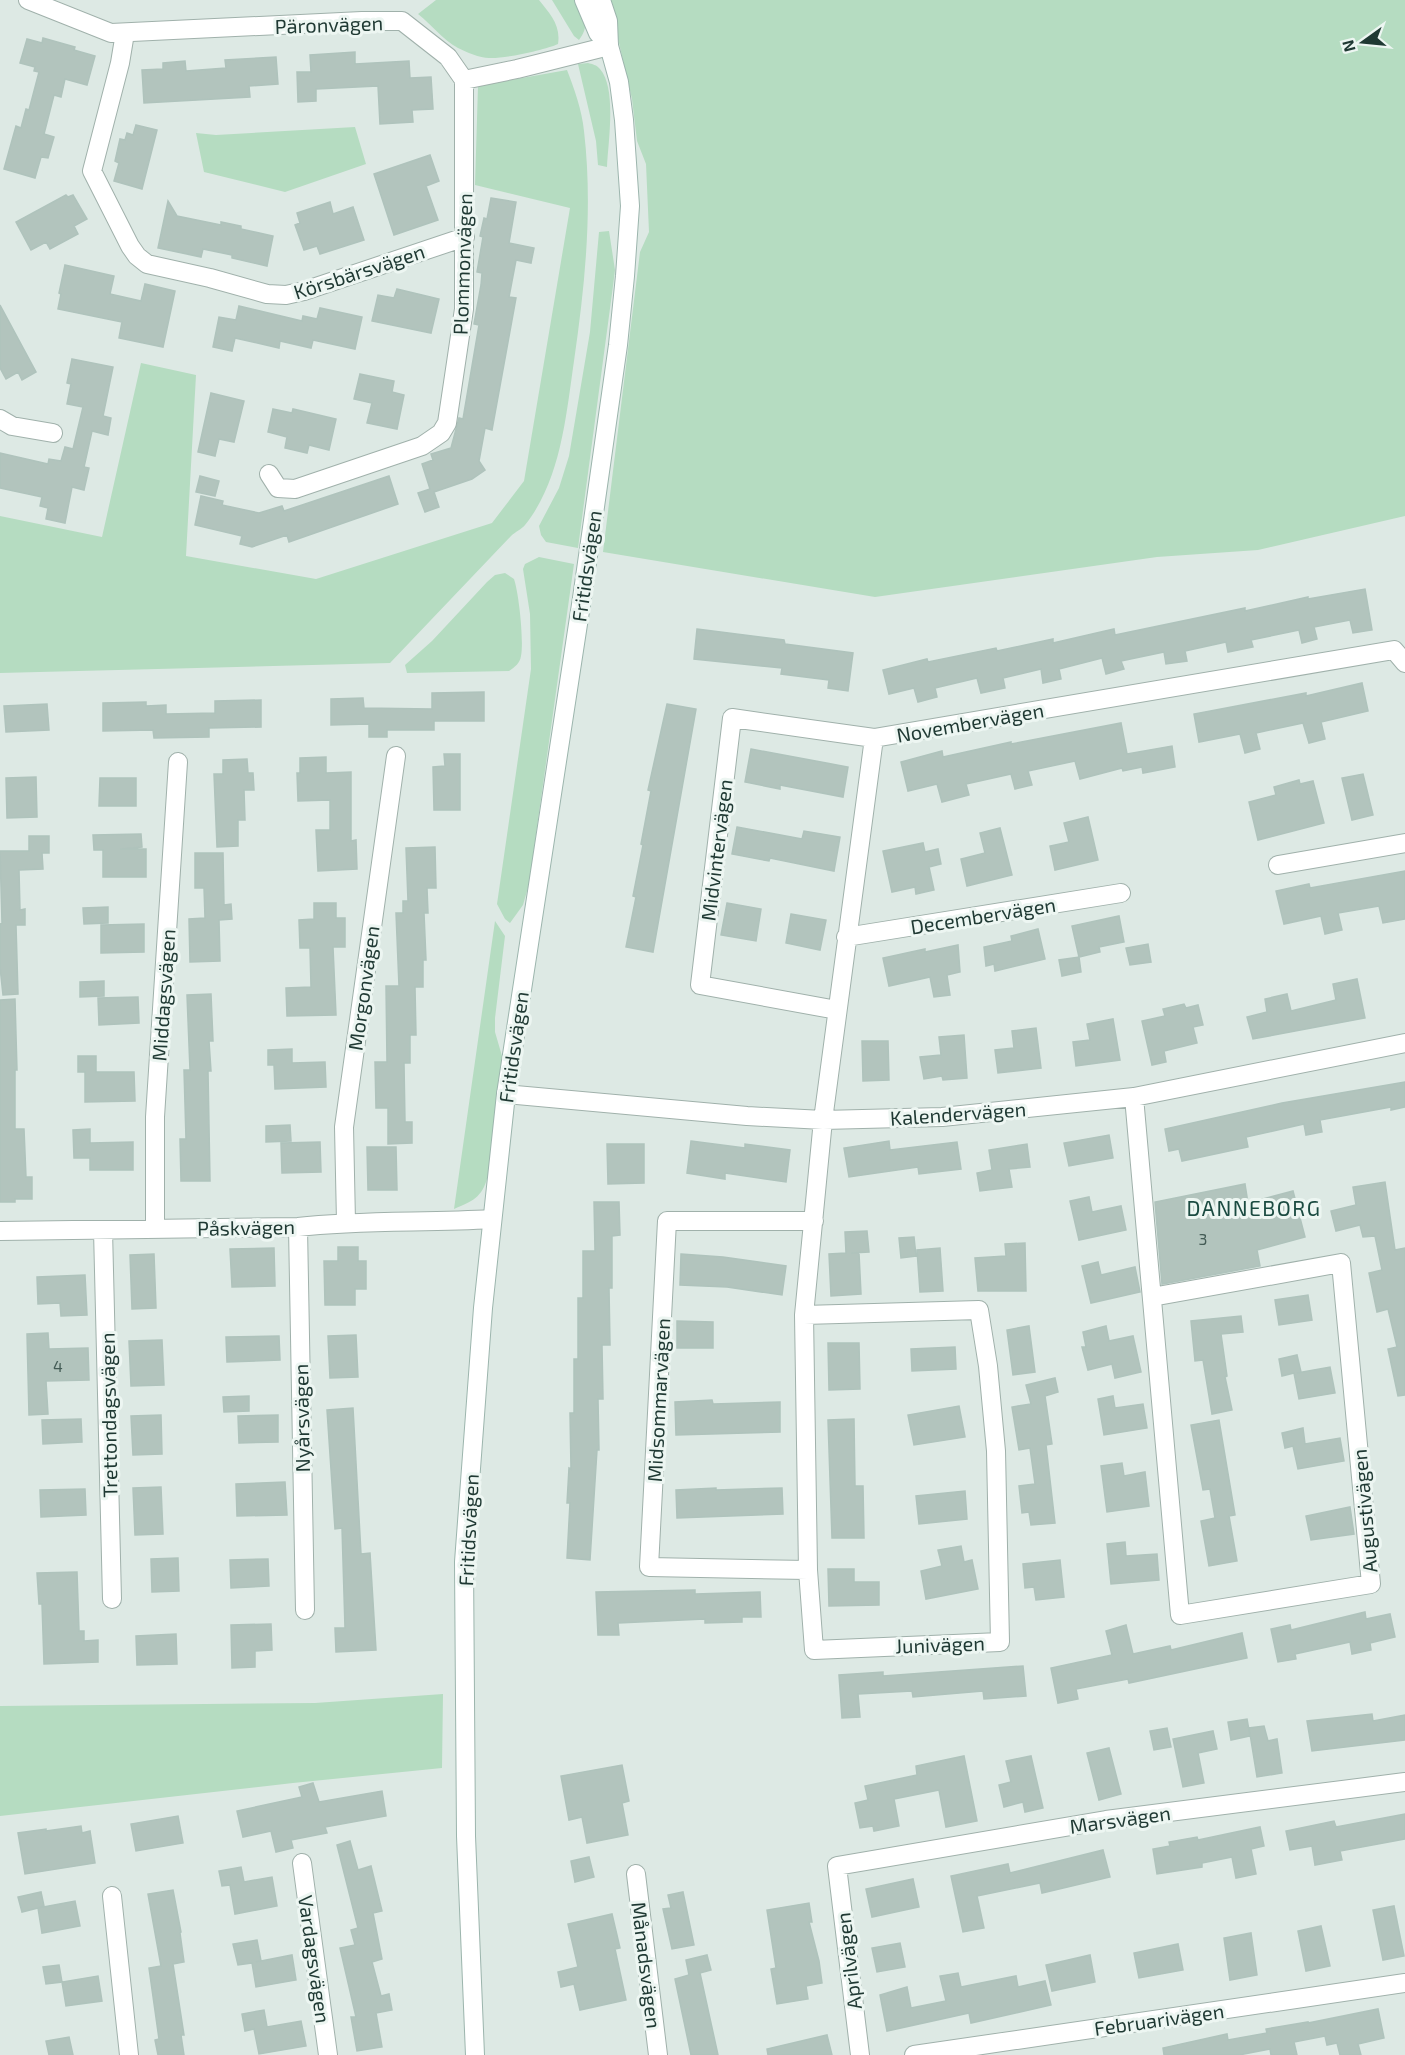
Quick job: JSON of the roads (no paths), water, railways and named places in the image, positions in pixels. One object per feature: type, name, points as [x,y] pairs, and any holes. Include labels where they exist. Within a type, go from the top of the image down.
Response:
[{"type":"street","name":"Päronvägen","points":[[28,0],[111,33],[402,21],[448,57],[464,80]]},
{"type":"street","name":"Fritidsvägen","points":[[585,0],[598,33],[609,46]]},
{"type":"street","name":"Fritidsvägen","points":[[475,2055],[466,1836],[464,1562],[483,1308],[506,1094],[585,577],[625,276],[630,206],[629,163],[619,82],[609,46],[608,21],[601,0]]},
{"type":"street","name":"Körsbärsvägen","points":[[125,33],[120,63],[92,171],[130,246],[147,264],[267,294],[286,295],[465,237]]},
{"type":"street","points":[[464,80],[609,46]]},
{"type":"street","name":"Plommonvägen","points":[[269,474],[278,489],[295,489],[422,446],[441,433],[447,423],[464,309],[464,80]]},
{"type":"street","points":[[0,419],[12,426],[53,433]]},
{"type":"street","name":"Novembervägen","points":[[823,1120],[874,738],[1394,650],[1405,663]]},
{"type":"street","name":"Midvintervägen","points":[[837,1010],[700,985],[732,718],[874,738]]},
{"type":"street","name":"Morgonvägen","points":[[346,1222],[344,1127],[396,756]]},
{"type":"street","name":"Middagsvägen","points":[[155,1229],[155,1117],[178,762]]},
{"type":"street","points":[[1278,865],[1405,843]]},
{"type":"street","name":"Decembervägen","points":[[846,937],[1120,893]]},
{"type":"street","name":"Kalendervägen","points":[[506,1094],[668,1110],[823,1120],[942,1117],[1134,1098],[1405,1043]]},
{"type":"street","name":"Augustivägen","points":[[1134,1098],[1180,1615],[1371,1584],[1341,1263],[1152,1297]]},
{"type":"street","name":"Junivägen","points":[[804,1315],[979,1310],[988,1366],[996,1451],[1000,1642],[814,1650],[808,1570],[804,1315],[823,1120]]},
{"type":"street","name":"Påskvägen","points":[[0,1232],[298,1227],[346,1222],[446,1222],[492,1219]]},
{"type":"street","name":"Midsommarvägen","points":[[808,1570],[649,1567],[667,1221],[814,1221]]},
{"type":"street","name":"Nyårsvägen","points":[[298,1227],[305,1610]]},
{"type":"street","name":"Trettondagsvägen","points":[[104,1230],[112,1599]]},
{"type":"street","name":"Marsvägen","points":[[837,1866],[1106,1820],[1405,1782]]},
{"type":"street","name":"Vardagsvägen","points":[[302,1863],[328,2055]]},
{"type":"street","name":"Aprilvägen","points":[[837,1866],[860,2055]]},
{"type":"street","name":"Månadsvägen","points":[[636,1874],[658,2055]]},
{"type":"street","points":[[112,1896],[129,2055]]},
{"type":"street","name":"Februarivägen","points":[[914,2055],[1405,1983]]},
{"type":"district","name":"DANNEBORG","points":[[1254,1207]]}]
